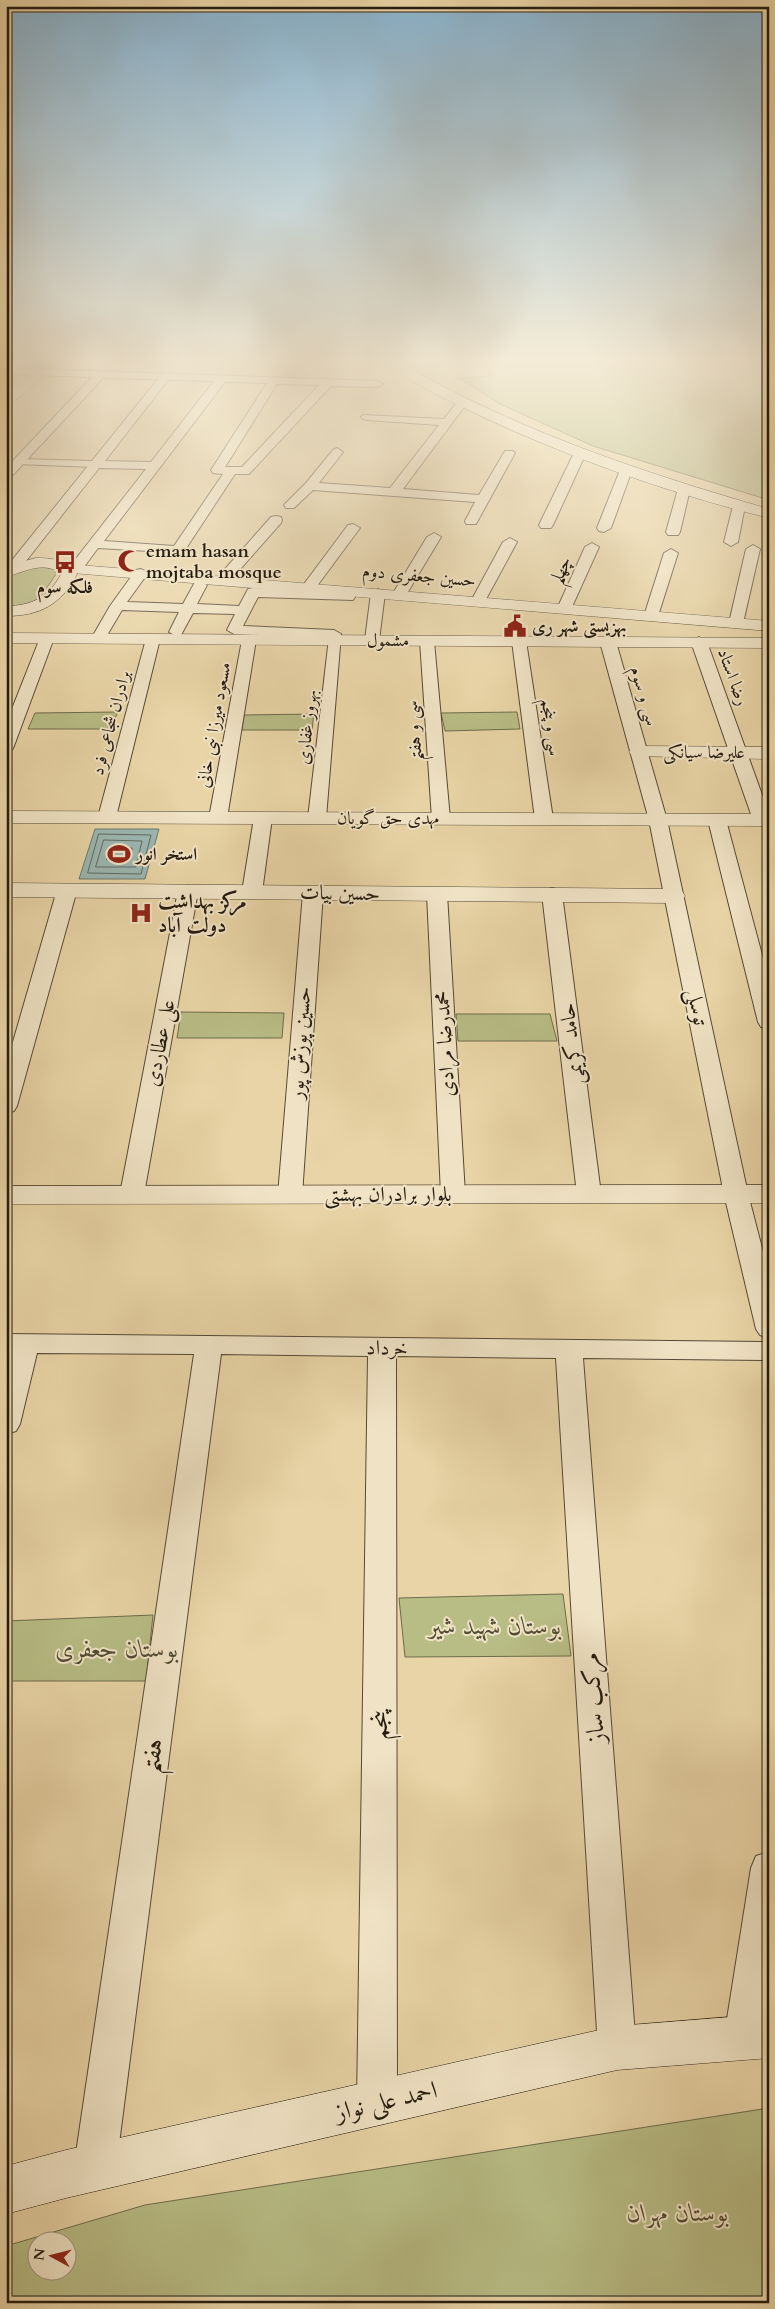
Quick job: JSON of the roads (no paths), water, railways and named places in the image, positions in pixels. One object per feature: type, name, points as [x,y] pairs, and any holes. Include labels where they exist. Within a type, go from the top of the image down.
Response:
[{"type":"street","points":[[6,475],[15,466]]},
{"type":"street","points":[[10,569],[94,466]]},
{"type":"street","points":[[148,466],[155,466]]},
{"type":"street","points":[[6,611],[32,610],[53,599],[66,581],[71,568],[96,544],[155,466]]},
{"type":"street","points":[[220,466],[217,470],[245,471],[250,466]]},
{"type":"street","points":[[290,506],[310,486],[326,466]]},
{"type":"street","points":[[394,492],[413,466]]},
{"type":"street","points":[[471,521],[502,466]]},
{"type":"street","points":[[546,525],[574,466]]},
{"type":"street","points":[[615,466],[769,514]]},
{"type":"street","points":[[639,466],[769,507]]},
{"type":"street","points":[[96,544],[178,550],[232,470]]},
{"type":"street","points":[[604,528],[626,470]]},
{"type":"street","points":[[310,486],[483,499]]},
{"type":"street","points":[[673,532],[684,489]]},
{"type":"street","points":[[731,542],[739,506]]},
{"type":"street","points":[[223,580],[276,520]]},
{"type":"street","points":[[309,587],[353,528]]},
{"type":"street","points":[[399,595],[434,537]]},
{"type":"street","points":[[478,601],[510,542]]},
{"type":"street","name":"چهلم","points":[[564,609],[592,547]]},
{"type":"street","points":[[736,623],[752,549]]},
{"type":"street","points":[[651,616],[671,553]]},
{"type":"street","name":"حسین جعفری دوم","points":[[10,569],[29,563],[46,563],[71,568],[769,626]]},
{"type":"street","points":[[98,639],[141,573]]},
{"type":"street","points":[[176,632],[200,585]]},
{"type":"street","points":[[334,637],[234,630],[253,592],[348,597]]},
{"type":"street","points":[[372,640],[378,593]]},
{"type":"street","points":[[118,606],[243,610]]},
{"type":"street","name":"مشمول","points":[[6,638],[249,640],[334,637],[372,640],[769,643]]},
{"type":"street","name":"بهروز غفاری","points":[[317,818],[334,637]]},
{"type":"street","points":[[6,746],[47,638]]},
{"type":"street","name":"برادران شجاعی فرد","points":[[106,817],[154,639]]},
{"type":"street","name":"مسعود میرزا نبی خانی","points":[[218,818],[249,640]]},
{"type":"street","name":"سی و هفتم","points":[[427,640],[441,819]]},
{"type":"street","name":"سی و پنجم","points":[[519,641],[544,819]]},
{"type":"street","name":"سی و سوم","points":[[608,642],[658,820]]},
{"type":"street","name":"رضا استاد","points":[[700,642],[765,820]]},
{"type":"street","name":"علیرضا سیانکی","points":[[639,752],[769,753]]},
{"type":"street","name":"مهدی حق گویان","points":[[6,817],[765,820]]},
{"type":"street","points":[[252,892],[264,818]]},
{"type":"street","name":"توسلی","points":[[658,820],[736,1194],[769,1328]]},
{"type":"street","points":[[717,820],[769,1022]]},
{"type":"street","name":"حسین بیات","points":[[6,890],[674,896]]},
{"type":"street","points":[[6,1106],[67,890]]},
{"type":"street","name":"علی عطاردی","points":[[132,1194],[188,892]]},
{"type":"street","name":"حسین پوزش پور","points":[[290,1194],[312,892]]},
{"type":"street","name":"محمدرضا مرادی","points":[[437,894],[454,1194]]},
{"type":"street","name":"حامد کریمی","points":[[552,894],[590,1194]]},
{"type":"street","name":"بلوار برادران بهشتی","points":[[6,1194],[769,1194]]},
{"type":"street","points":[[6,1424],[16,1343]]},
{"type":"street","name":"خرداد","points":[[16,1343],[769,1351]]},
{"type":"street","name":"هفتم","points":[[95,2167],[209,1346]]},
{"type":"street","name":"پنجم","points":[[377,2102],[382,1348]]},
{"type":"street","name":"مرکب ساز","points":[[569,1349],[618,2048]]},
{"type":"street","points":[[756,2037],[769,1868]]},
{"type":"street","name":"احمد علی نواز","points":[[6,2190],[95,2167],[618,2048],[756,2037]]},
{"type":"water","name":"استخر انور","points":[[95,829],[159,829],[145,879],[79,879]]},
{"type":"place","name":"emam hasan mojtaba mosque","points":[[129,561]]},
{"type":"place","name":"فلکه سوم","points":[[65,562]]},
{"type":"place","name":"بهزیستی شهر ری","points":[[515,626]]},
{"type":"place","name":"استخر انور","points":[[119,854]]},
{"type":"place","name":"مرکز بهداشت دولت آباد","points":[[141,913]]},
{"type":"park label","name":"بوستان شهید شیر","points":[[495,1626]]},
{"type":"park label","name":"بوستان جعفری","points":[[117,1649]]},
{"type":"park label","name":"بوستان مهران","points":[[678,2213]]}]
